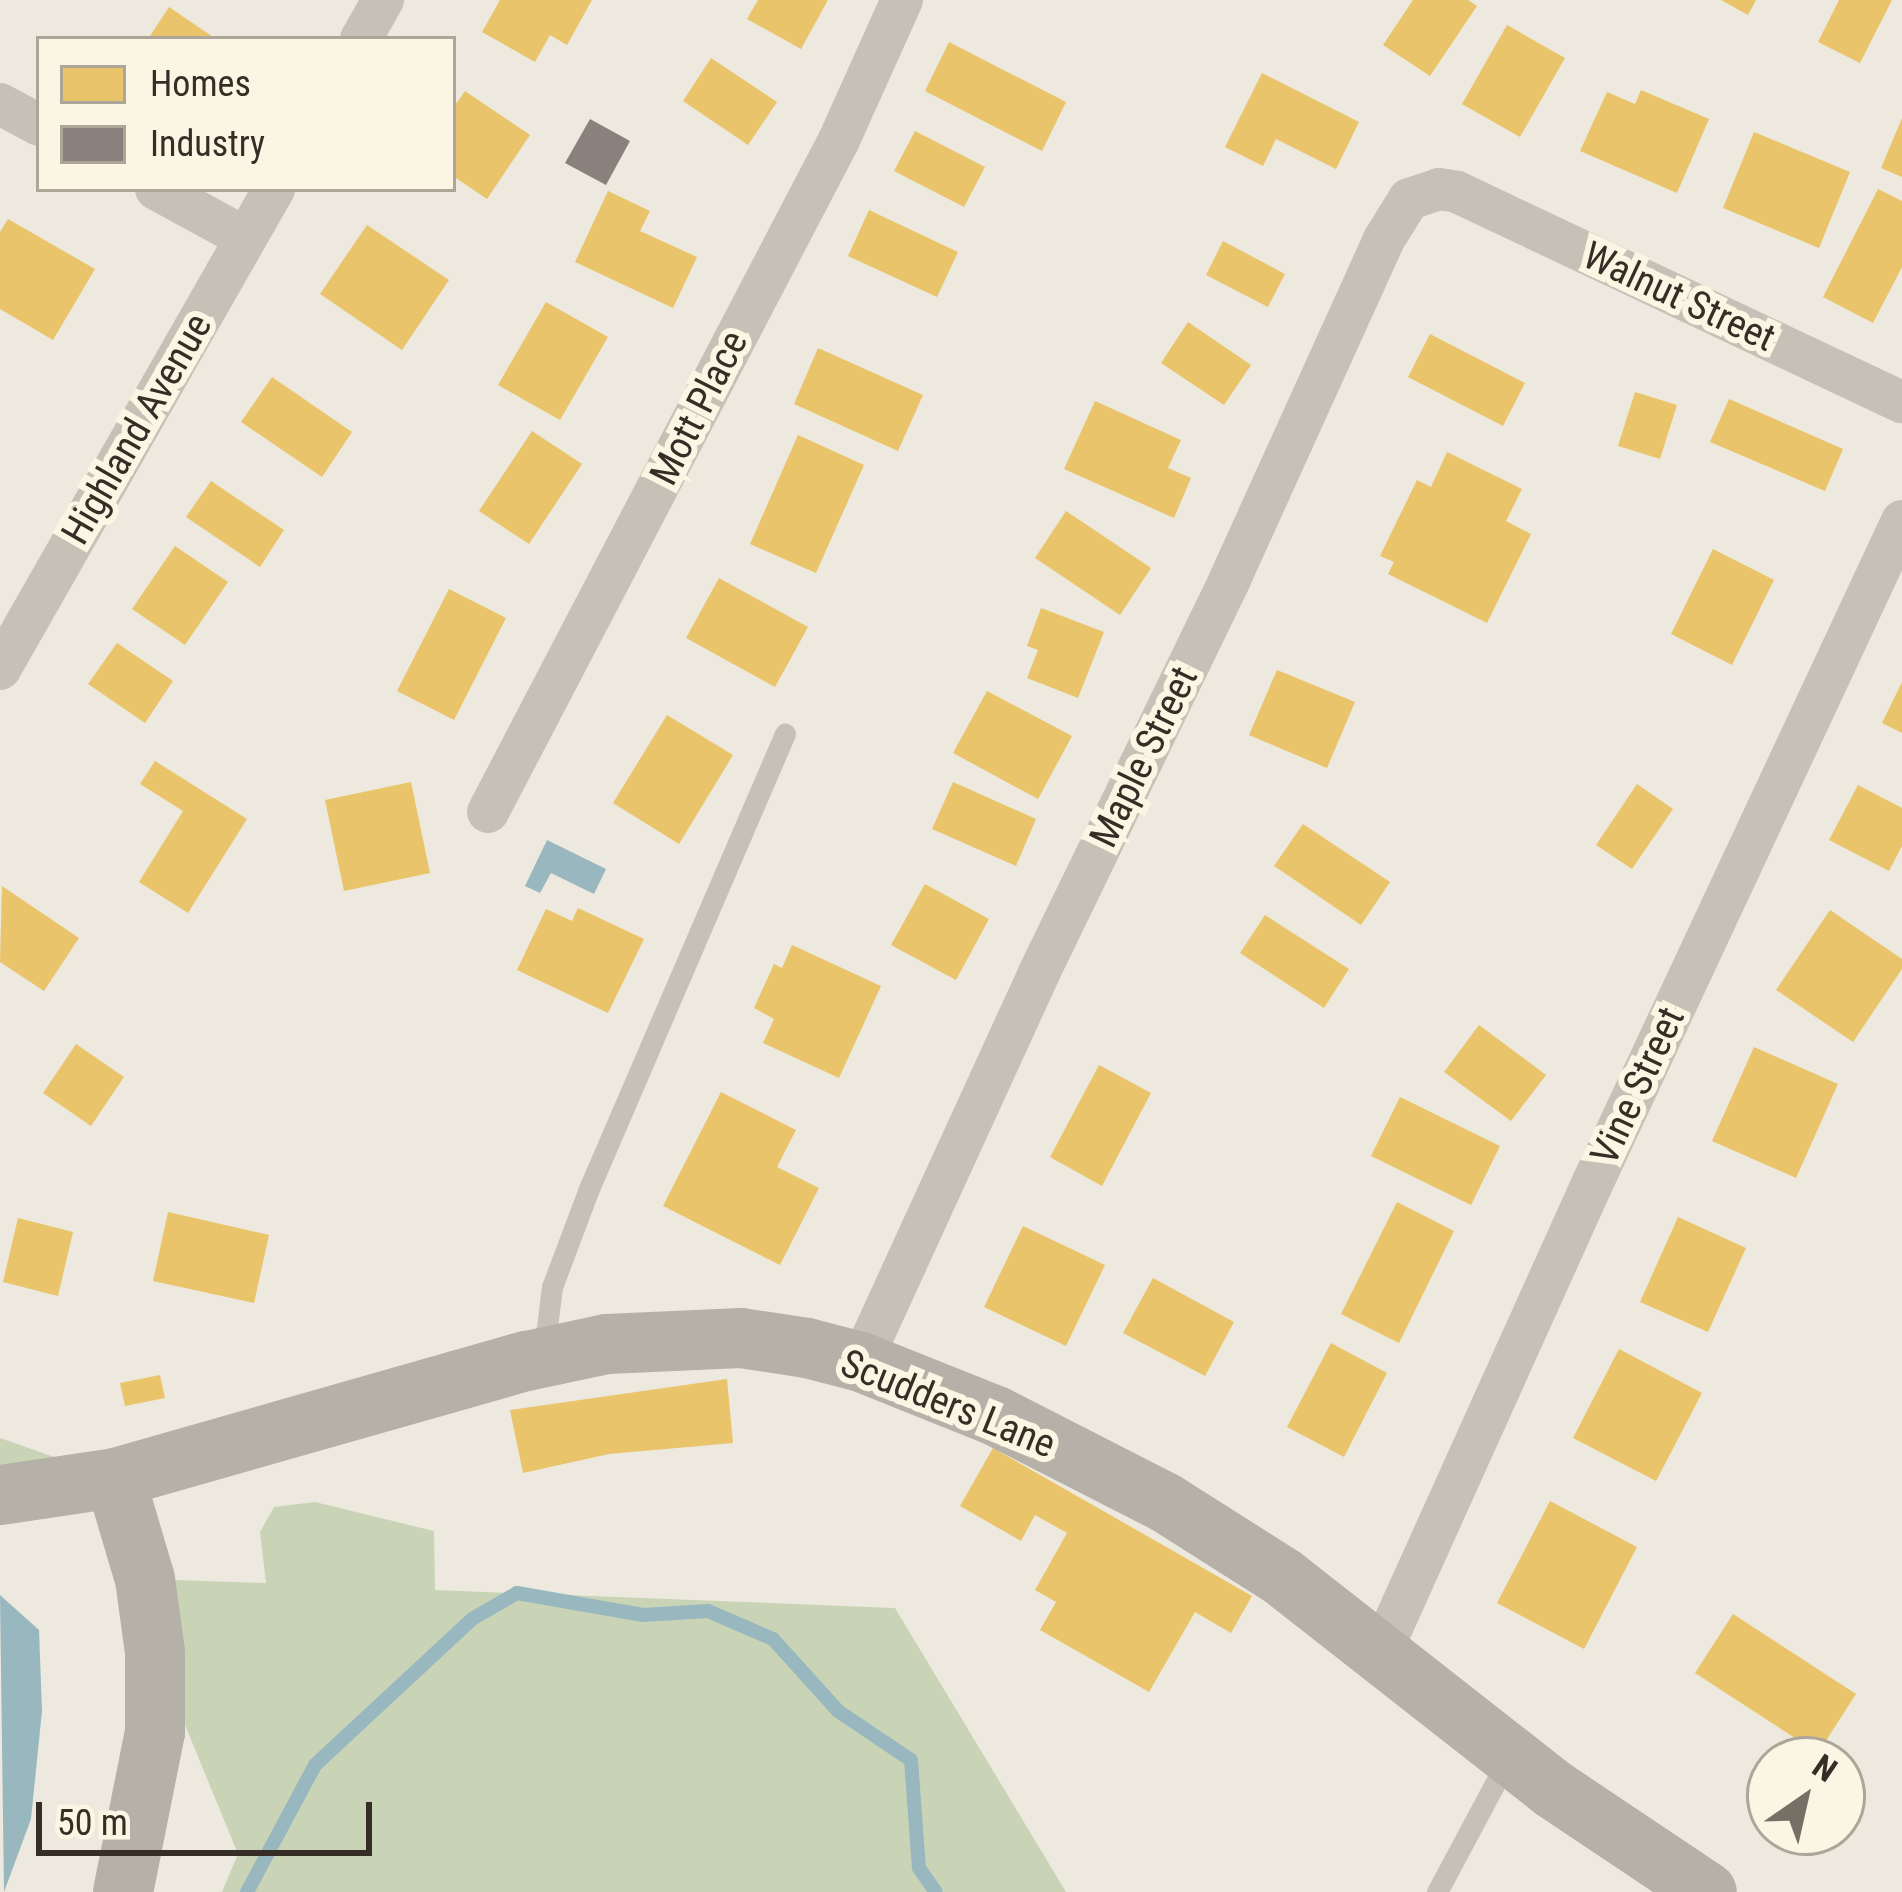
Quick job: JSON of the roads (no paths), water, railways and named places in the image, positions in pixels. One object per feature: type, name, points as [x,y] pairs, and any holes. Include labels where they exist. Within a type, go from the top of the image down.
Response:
[{"type":"street","points":[[363,36],[383,0]]},
{"type":"street","name":"Mott Place","points":[[488,812],[838,140],[902,0]]},
{"type":"street","points":[[0,104],[36,123]]},
{"type":"street","name":"Maple Street","points":[[861,1362],[1037,975],[1230,579],[1383,241],[1409,199],[1439,189],[1456,192]]},
{"type":"street","points":[[162,192],[246,238]]},
{"type":"street","name":"Highland Avenue","points":[[1,666],[272,192]]},
{"type":"street","name":"Walnut Street","points":[[1456,192],[1902,402]]},
{"type":"street","name":"Vine Street","points":[[1380,1654],[1592,1184],[1902,520]]},
{"type":"street","name":"Scudders Lane","points":[[0,1495],[115,1478],[608,1344],[741,1338],[861,1362],[996,1417],[1166,1502],[1284,1578],[1510,1755],[1707,1892]]},
{"type":"street","points":[[115,1478],[145,1579],[155,1652],[155,1732],[123,1892]]},
{"type":"lane","points":[[543,1358],[552,1287],[588,1191],[785,734]]},
{"type":"lane","points":[[1436,1892],[1510,1755]]},
{"type":"water","points":[[547,840],[606,869],[594,894],[551,873],[540,893],[525,886]]},
{"type":"water","points":[[0,1595],[39,1630],[42,1711],[31,1819],[4,1892]]},
{"type":"waterway","points":[[247,1892],[315,1765],[472,1619],[517,1593],[643,1615],[708,1611],[773,1639],[838,1711],[911,1760],[919,1868],[936,1892]]}]
